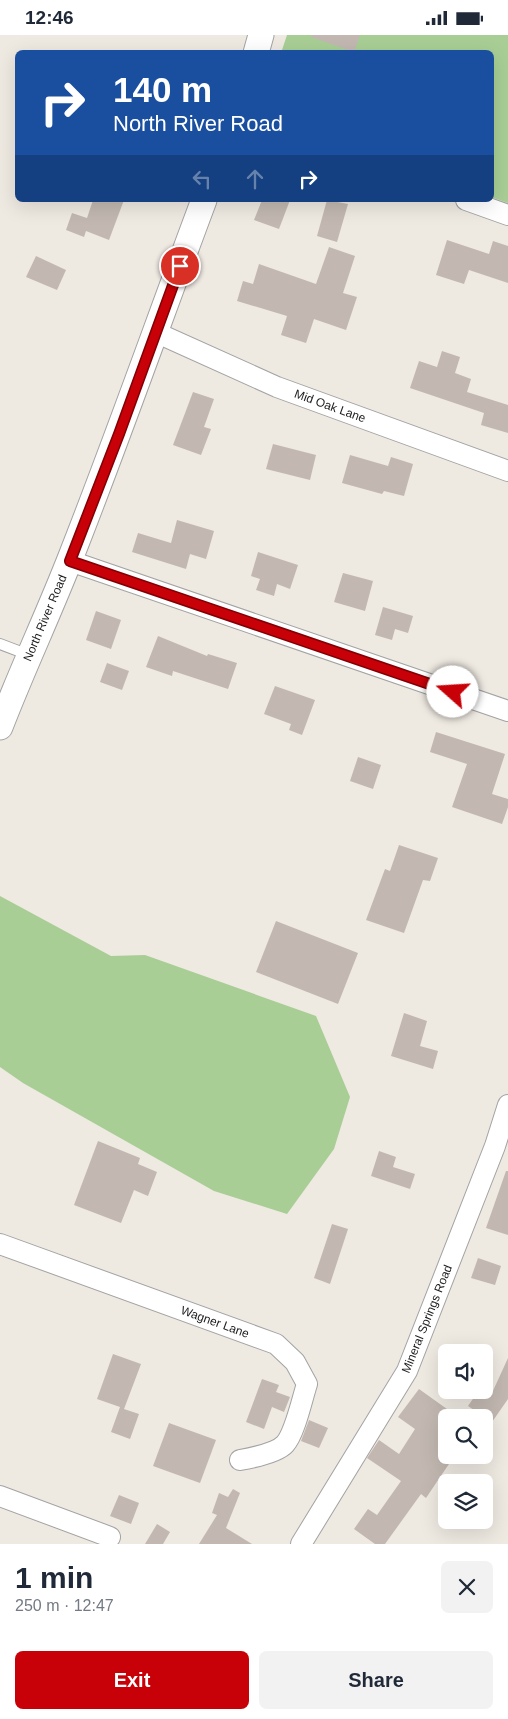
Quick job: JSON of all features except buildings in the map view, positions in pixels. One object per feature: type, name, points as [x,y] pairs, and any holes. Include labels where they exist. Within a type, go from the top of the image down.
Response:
[{"type":"street","points":[[257,50],[262,35]]},
{"type":"street","name":"North River Road","points":[[0,727],[70,561],[119,434],[203,202]]},
{"type":"street","points":[[472,202],[508,215]]},
{"type":"street","name":"Mid Oak Lane","points":[[155,332],[277,387],[508,471]]},
{"type":"street","points":[[70,561],[508,711]]},
{"type":"street","name":"Mineral Springs Road","points":[[301,1544],[407,1371],[496,1147],[508,1105]]},
{"type":"street","name":"Wagner Lane","points":[[0,1244],[276,1344],[295,1362],[306,1384],[295,1423],[284,1445],[260,1457],[240,1460]]},
{"type":"street","points":[[0,1496],[110,1542]]},
{"type":"lane","points":[[0,645],[29,655]]},
{"type":"green space","points":[[287,35],[508,35],[508,203],[494,198],[494,50],[282,50]]},
{"type":"green space","points":[[0,896],[111,956],[145,955],[316,1016],[350,1097],[334,1149],[287,1214],[214,1191],[23,1083],[0,1067]]},
{"type":"route","points":[[180,266],[119,434],[70,561],[453,692]]}]
